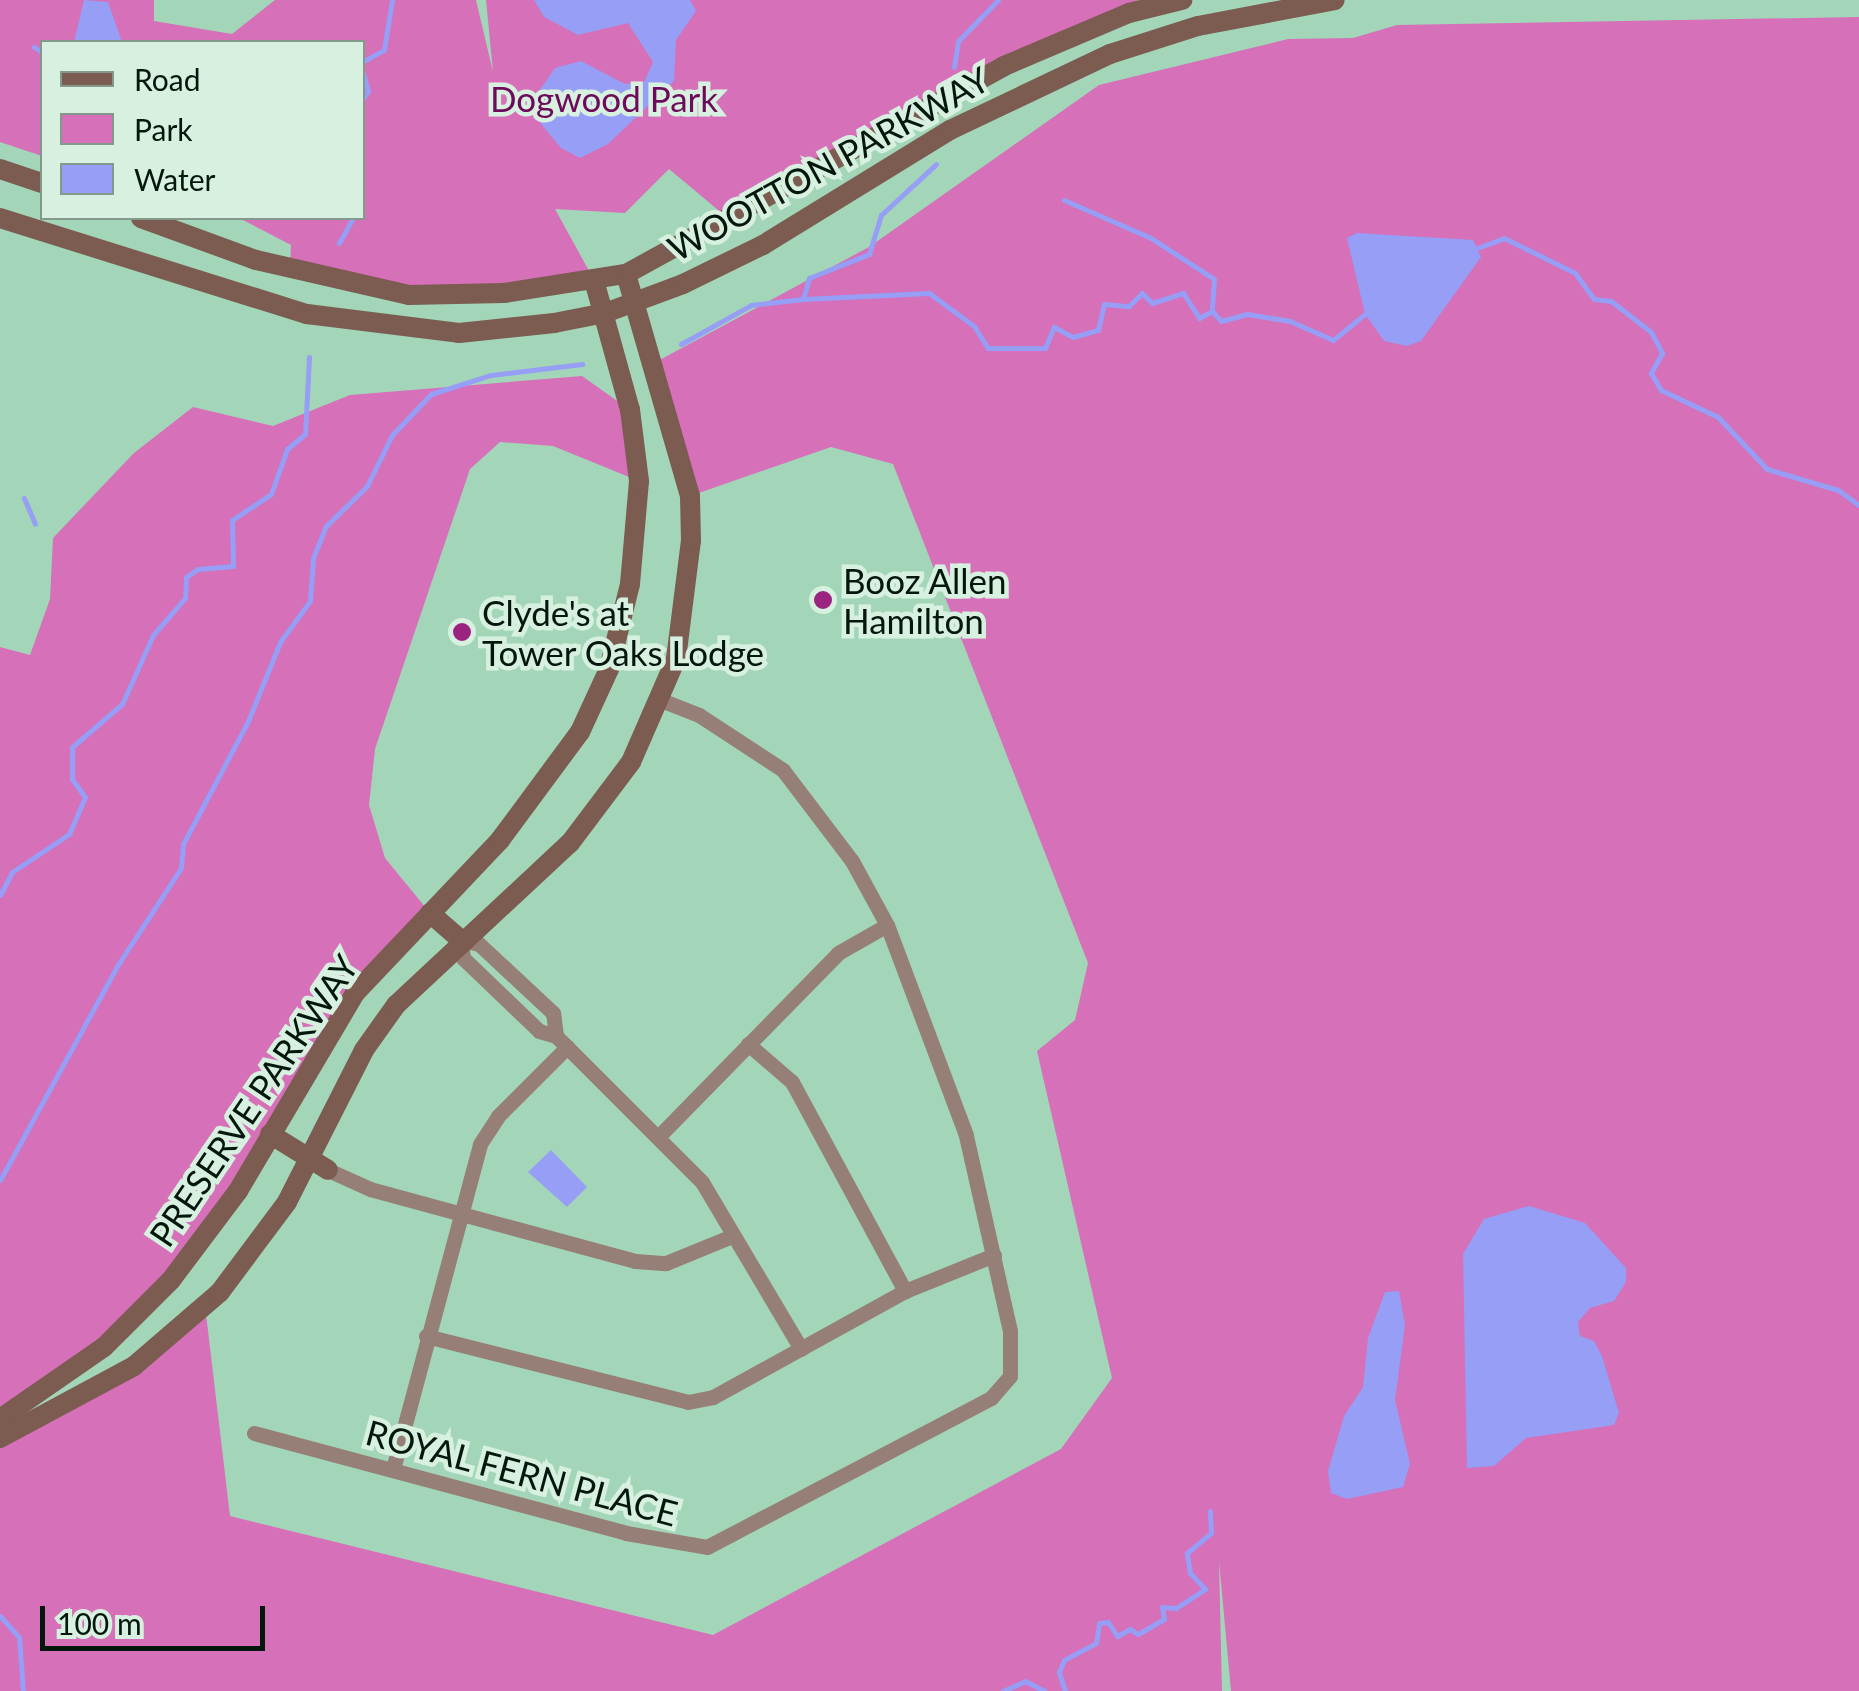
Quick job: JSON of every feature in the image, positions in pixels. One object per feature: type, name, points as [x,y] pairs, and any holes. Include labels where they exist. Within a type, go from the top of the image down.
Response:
[{"type":"street","name":"WOOTTON PARKWAY","points":[[147,220],[256,260],[409,295],[504,294],[626,274],[1004,66],[1129,13],[1182,0]]},
{"type":"street","name":"WOOTTON PARKWAY","points":[[0,218],[306,314],[396,330],[459,332],[605,313],[763,245],[950,130],[1092,62],[1198,26],[1334,0]]},
{"type":"street","points":[[6,169],[40,181]]},
{"type":"street","name":"PRESERVE PARKWAY","points":[[0,1438],[134,1366],[220,1292],[320,1165],[364,1050],[396,1005],[460,940],[570,843],[632,762],[661,700],[686,616],[690,496],[637,301],[626,274]]},
{"type":"street","name":"PRESERVE PARKWAY","points":[[0,1420],[68,1376],[171,1280],[238,1191],[356,993],[551,780],[609,669],[630,584],[639,481],[605,313],[594,280]]},
{"type":"street","name":"ROYAL FERN PLACE","points":[[254,1433],[689,1547],[726,1541],[1001,1391],[1014,1361],[994,1255],[954,1094],[887,925],[852,861],[783,770],[699,716],[661,700]]},
{"type":"street","points":[[430,913],[460,940],[479,944],[553,1013],[562,1042],[702,1182],[801,1349]]},
{"type":"street","points":[[658,1137],[838,953],[887,925]]},
{"type":"street","points":[[393,1469],[480,1144],[498,1116],[562,1042]]},
{"type":"street","points":[[748,1044],[792,1082],[904,1291]]},
{"type":"street","points":[[270,1134],[320,1165],[459,1214],[635,1261],[666,1263],[732,1236]]},
{"type":"street","points":[[426,1336],[688,1402],[713,1397],[904,1291],[994,1255]]},
{"type":"street","points":[[68,1376],[79,1396]]},
{"type":"green space","name":"Dogwood Park","points":[[0,0],[154,0],[154,21],[232,34],[275,0],[476,0],[493,72],[486,0],[1138,0],[1129,13],[1004,66],[730,220],[669,169],[625,213],[555,209],[594,280],[409,295],[290,269],[291,245],[243,220],[365,220],[365,40],[40,40],[40,155],[0,142]]},
{"type":"green space","points":[[1859,17],[1859,1691],[1231,1691],[1219,1561],[1222,1691],[0,1691],[0,1438],[206,1314],[230,1516],[713,1635],[1061,1449],[1112,1378],[1037,1051],[1075,1020],[1088,963],[893,464],[831,447],[690,496],[654,363],[869,247],[1099,85],[1288,39],[1353,38],[1397,25]]},
{"type":"green space","points":[[582,376],[630,410],[639,481],[553,446],[500,442],[470,469],[375,749],[369,805],[385,858],[430,913],[394,950],[171,1280],[0,1419],[0,647],[30,655],[50,599],[53,538],[134,453],[193,407],[273,426],[350,395]]},
{"type":"water","points":[[84,0],[108,2],[121,40],[74,40]]},
{"type":"water","points":[[534,0],[690,0],[696,11],[676,40],[674,81],[608,144],[580,158],[561,148],[541,124],[537,94],[555,68],[581,61],[625,84],[644,82],[653,62],[628,23],[578,35],[544,17]]},
{"type":"water","points":[[1357,233],[1473,240],[1481,257],[1421,341],[1407,346],[1384,341],[1365,314],[1347,238]]},
{"type":"water","points":[[551,1150],[587,1187],[567,1207],[528,1172]]},
{"type":"water","points":[[1529,1206],[1585,1223],[1626,1268],[1626,1282],[1614,1301],[1590,1308],[1578,1322],[1580,1336],[1594,1341],[1602,1356],[1619,1413],[1614,1425],[1526,1438],[1494,1466],[1467,1468],[1463,1254],[1484,1219]]},
{"type":"water","points":[[1399,1291],[1405,1325],[1395,1400],[1410,1464],[1403,1487],[1347,1499],[1331,1493],[1328,1471],[1344,1416],[1363,1387],[1368,1338],[1385,1292]]},
{"type":"waterway","points":[[365,60],[384,50],[392,0]]},
{"type":"waterway","points":[[954,67],[958,41],[998,0]]},
{"type":"waterway","points":[[34,47],[40,51]]},
{"type":"waterway","points":[[365,80],[365,96]]},
{"type":"waterway","points":[[681,344],[751,305],[803,299],[809,278],[869,254],[881,215],[936,164]]},
{"type":"waterway","points":[[1064,200],[1151,238],[1214,279],[1212,310]]},
{"type":"waterway","points":[[339,243],[352,220]]},
{"type":"waterway","points":[[1477,248],[1504,238],[1575,273],[1594,299],[1611,301],[1651,332],[1662,353],[1651,373],[1661,390],[1718,417],[1767,469],[1838,490],[1859,505]]},
{"type":"waterway","points":[[803,299],[929,293],[974,326],[988,348],[1045,348],[1054,327],[1073,337],[1098,330],[1104,304],[1129,306],[1142,293],[1152,303],[1183,293],[1199,318],[1212,311]]},
{"type":"waterway","points":[[1212,311],[1221,321],[1247,314],[1290,321],[1333,340],[1365,314]]},
{"type":"waterway","points":[[0,895],[12,872],[69,834],[85,797],[72,779],[72,747],[122,704],[153,635],[185,598],[186,577],[198,569],[233,566],[232,520],[271,494],[287,449],[305,434],[309,357]]},
{"type":"waterway","points":[[0,1180],[119,963],[181,868],[183,844],[248,721],[280,642],[310,601],[313,558],[326,526],[367,486],[392,435],[431,394],[491,375],[582,364]]},
{"type":"waterway","points":[[24,498],[35,524]]},
{"type":"waterway","points":[[1065,1691],[1059,1672],[1064,1660],[1096,1643],[1099,1623],[1108,1622],[1117,1636],[1130,1629],[1138,1634],[1164,1619],[1162,1607],[1176,1608],[1205,1589],[1190,1573],[1187,1553],[1211,1533],[1210,1511]]},
{"type":"waterway","points":[[0,1616],[19,1637],[23,1691]]},
{"type":"waterway","points":[[1003,1691],[1025,1681],[1045,1691]]},
{"type":"place","name":"Booz Allen Hamilton","points":[[823,600]]},
{"type":"place","name":"Clyde's at Tower Oaks Lodge","points":[[462,632]]}]
